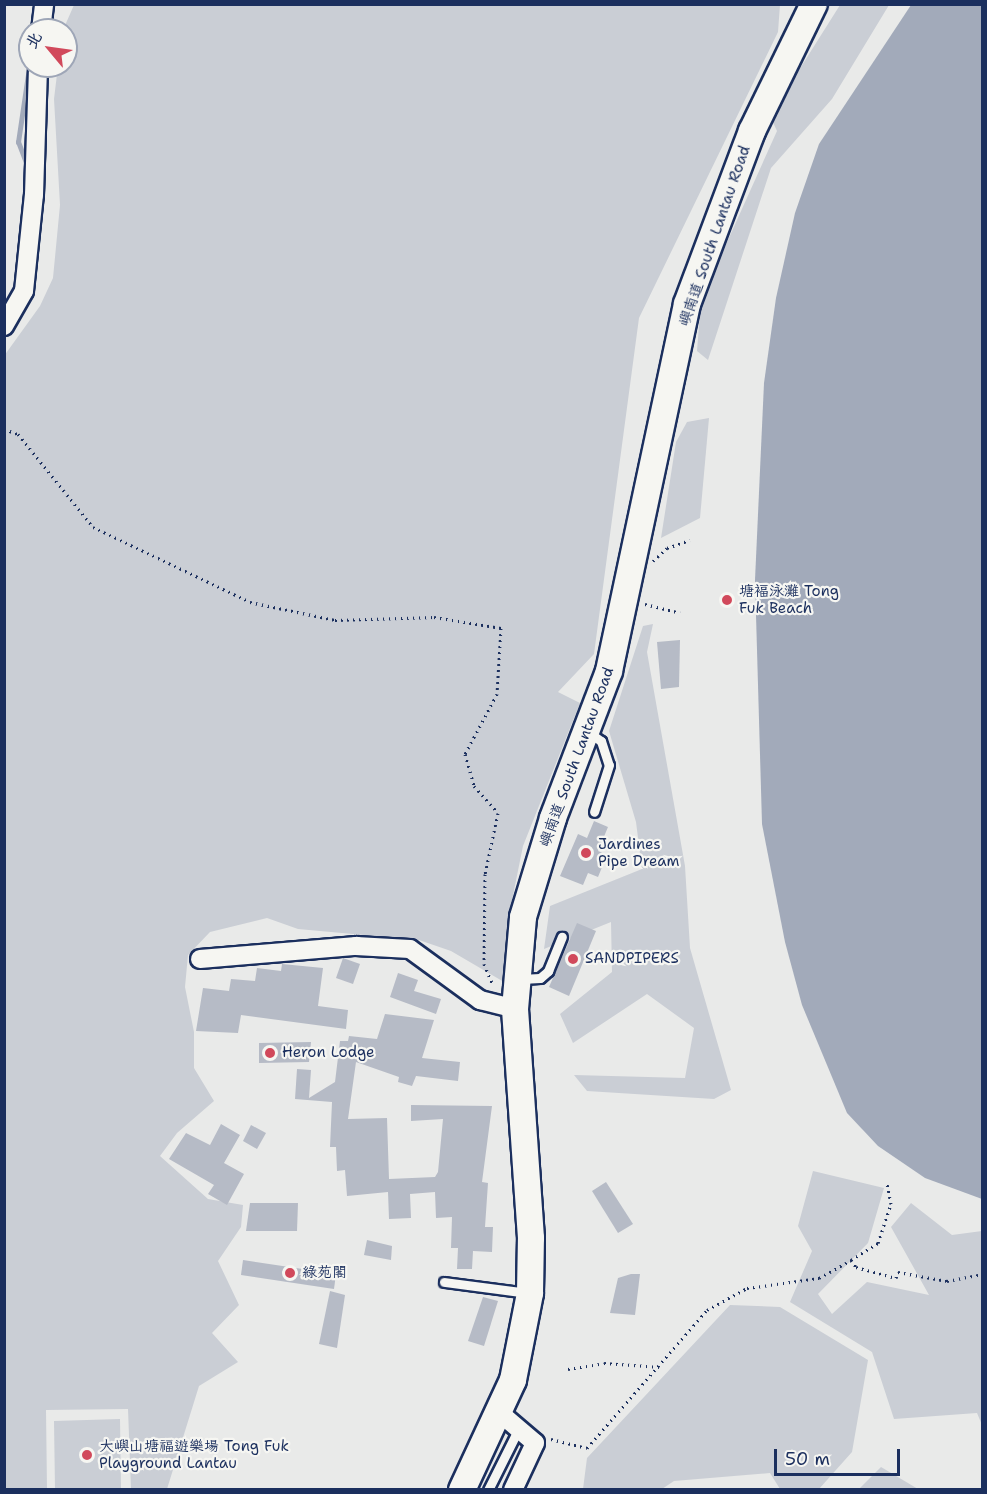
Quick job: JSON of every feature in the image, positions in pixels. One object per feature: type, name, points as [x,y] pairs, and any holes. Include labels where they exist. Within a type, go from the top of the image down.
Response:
[{"type":"main road","name":"嶼南道 South Lantau Road","points":[[472,1489],[510,1420],[530,1293],[531,1238],[509,1007],[515,980],[522,917],[553,818],[588,732],[627,597],[687,304],[752,131],[814,4]]},
{"type":"street","points":[[4,326],[24,291],[34,195],[38,78]]},
{"type":"street","points":[[200,959],[356,946],[410,949],[480,999],[509,1007]]},
{"type":"street","points":[[510,1420],[535,1443],[513,1490]]},
{"type":"lane","points":[[588,732],[601,741],[609,765],[594,812]]},
{"type":"lane","points":[[515,980],[540,978],[548,971],[562,937]]},
{"type":"lane","points":[[444,1282],[530,1293]]},
{"type":"path","points":[[4,429],[18,434],[93,527],[250,602],[335,620],[434,616],[501,628],[497,694],[465,754],[474,786],[498,813],[485,874],[484,964],[509,1007]]},
{"type":"path","points":[[650,565],[667,548],[690,540]]},
{"type":"path","points":[[637,602],[680,613]]},
{"type":"path","points":[[535,1443],[553,1438],[587,1448],[660,1368],[707,1310],[747,1288],[819,1278],[878,1243],[891,1204],[887,1183]]},
{"type":"path","points":[[851,1260],[856,1267],[896,1278],[898,1272],[947,1281],[982,1274]]},
{"type":"path","points":[[568,1369],[604,1363],[660,1368]]},
{"type":"shaded area","points":[[74,5],[780,5],[778,32],[639,318],[594,654],[558,692],[580,703],[523,846],[509,915],[511,986],[451,951],[419,940],[298,929],[267,918],[210,932],[188,955],[185,987],[194,1032],[194,1068],[214,1101],[177,1133],[160,1156],[208,1199],[243,1205],[241,1227],[218,1261],[239,1305],[212,1333],[238,1362],[199,1386],[167,1489],[131,1489],[128,1409],[46,1410],[47,1489],[5,1490],[4,356],[40,306],[53,278],[60,205],[54,99],[57,78],[78,78],[78,18],[68,18]]},
{"type":"shaded area","points":[[840,5],[889,5],[832,99],[771,168],[708,360],[697,351],[701,300],[777,131],[770,116]]},
{"type":"shaded area","points":[[709,418],[700,518],[661,538],[676,442],[687,422]]},
{"type":"shaded area","points":[[653,624],[647,652],[685,866],[690,948],[731,1090],[714,1099],[587,1091],[574,1075],[685,1078],[694,1028],[647,994],[573,1043],[560,1014],[612,972],[611,922],[544,949],[550,906],[642,869],[636,822],[609,731],[643,626]]},
{"type":"shaded area","points":[[813,1171],[884,1188],[868,1243],[818,1294],[832,1314],[867,1282],[929,1295],[891,1227],[911,1203],[952,1235],[982,1231],[982,1425],[977,1413],[894,1419],[872,1352],[790,1302],[812,1251],[798,1226]]},
{"type":"shaded area","points":[[730,1305],[780,1307],[868,1360],[852,1452],[819,1489],[780,1489],[770,1473],[674,1481],[662,1489],[583,1489],[587,1458]]},
{"type":"shaded area","name":"大嶼山塘福遊樂場 Tong Fuk Playground Lantau","points":[[120,1419],[121,1489],[55,1489],[54,1421]]},
{"type":"shaded area","points":[[881,1467],[918,1489],[859,1489]]},
{"type":"water","points":[[911,5],[982,5],[982,1199],[925,1178],[878,1146],[847,1113],[802,1005],[785,942],[762,824],[755,580],[764,383],[776,298],[795,213],[819,144]]},
{"type":"building","points":[[680,640],[679,687],[661,689],[657,642]]},
{"type":"building","name":"Jardines Pipe Dream","points":[[594,821],[608,827],[598,851],[607,855],[598,877],[588,873],[583,885],[560,876],[578,834],[587,838]]},
{"type":"building","name":"SANDPIPERS","points":[[577,923],[596,931],[569,996],[549,987]]},
{"type":"building","points":[[343,958],[360,964],[353,984],[336,978]]},
{"type":"building","points":[[282,964],[323,968],[318,1006],[348,1010],[346,1029],[241,1015],[238,1033],[196,1031],[203,988],[229,991],[231,979],[255,981],[257,968],[281,971]]},
{"type":"building","points":[[398,973],[418,980],[414,991],[441,999],[436,1014],[390,997]]},
{"type":"building","points":[[385,1014],[434,1020],[422,1058],[460,1062],[458,1081],[416,1076],[412,1086],[398,1082],[399,1077],[356,1062],[348,1119],[387,1118],[389,1179],[435,1177],[438,1172],[443,1119],[411,1121],[411,1105],[492,1106],[482,1182],[488,1183],[485,1227],[493,1227],[492,1252],[473,1251],[472,1269],[457,1269],[458,1248],[451,1248],[452,1217],[436,1218],[435,1192],[410,1194],[411,1218],[389,1219],[388,1192],[347,1196],[345,1170],[337,1171],[336,1147],[330,1147],[332,1102],[295,1099],[297,1069],[311,1070],[309,1098],[335,1082],[340,1041],[348,1041],[349,1036],[377,1039]]},
{"type":"building","points":[[311,1042],[309,1062],[259,1063],[259,1043]]},
{"type":"building","points":[[221,1124],[240,1135],[224,1163],[244,1174],[227,1205],[208,1194],[214,1185],[169,1159],[186,1133],[210,1145]]},
{"type":"building","points":[[251,1125],[266,1133],[257,1149],[243,1141]]},
{"type":"building","points":[[606,1182],[633,1224],[618,1233],[592,1191]]},
{"type":"building","points":[[250,1203],[298,1203],[297,1231],[246,1231]]},
{"type":"building","points":[[367,1240],[392,1246],[391,1260],[364,1255]]},
{"type":"building","points":[[243,1260],[336,1274],[334,1289],[241,1275]]},
{"type":"building","points":[[640,1274],[635,1315],[610,1313],[618,1278]]},
{"type":"building","points":[[330,1291],[345,1295],[337,1348],[319,1344]]},
{"type":"building","points":[[483,1297],[498,1301],[484,1346],[468,1341]]},
{"type":"waterway","points":[[27,78],[18,142],[27,165]]},
{"type":"waterway","points":[[24,207],[26,186]]},
{"type":"place","name":"塘褔泳灘 Tong Fuk Beach","points":[[727,600]]},
{"type":"place","name":"Jardines Pipe Dream","points":[[586,853]]},
{"type":"place","name":"SANDPIPERS","points":[[573,959]]},
{"type":"place","name":"Heron Lodge","points":[[270,1053]]},
{"type":"place","name":"綠苑閣","points":[[290,1273]]},
{"type":"place","name":"大嶼山塘福遊樂場 Tong Fuk Playground Lantau","points":[[87,1455]]}]
